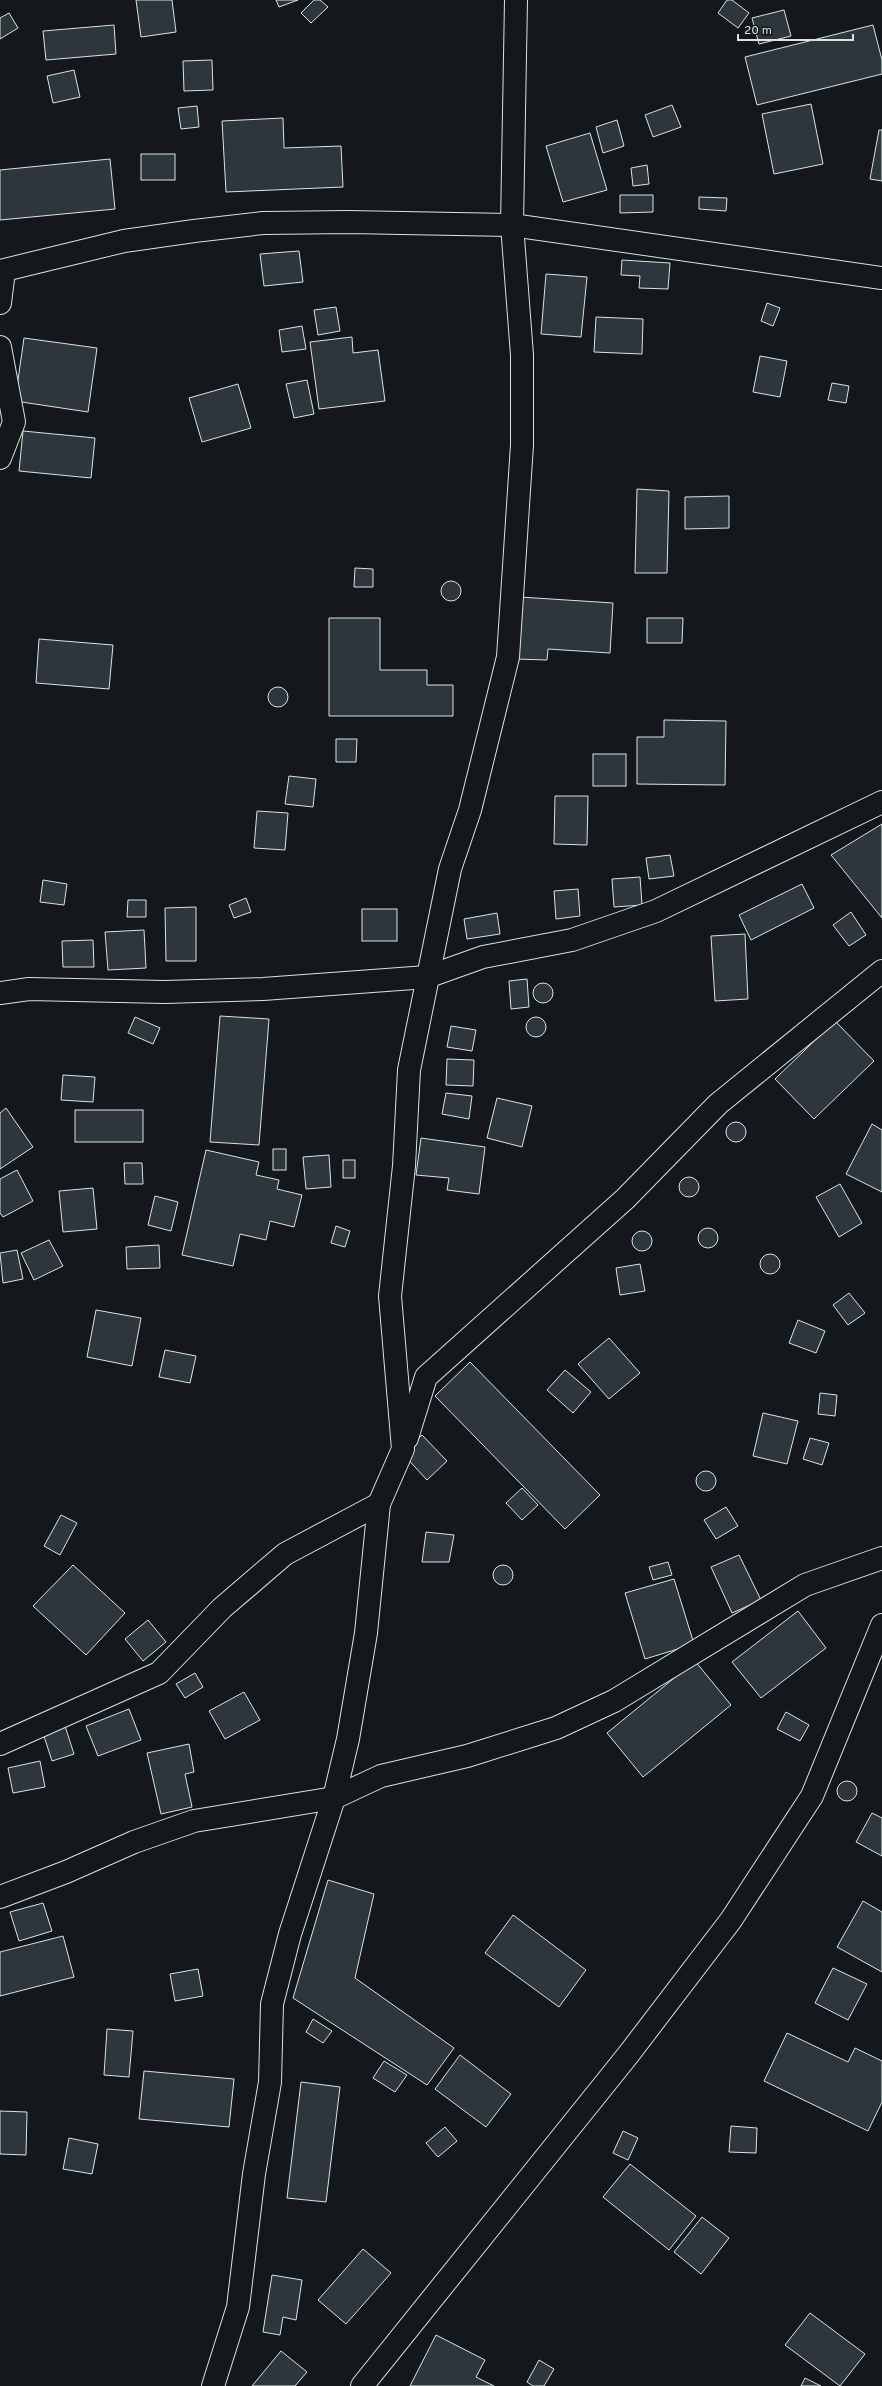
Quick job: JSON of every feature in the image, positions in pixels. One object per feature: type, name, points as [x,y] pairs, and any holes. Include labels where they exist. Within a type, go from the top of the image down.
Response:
[{"type":"street","points":[[403,1449],[390,1296],[404,1166],[409,1070],[450,869],[470,810],[508,657],[522,445],[522,355],[512,224],[516,0]]},
{"type":"street","points":[[0,303],[2,271],[124,241],[263,223],[512,224],[882,278]]},
{"type":"street","points":[[0,347],[14,422],[0,458]]},
{"type":"street","points":[[0,993],[29,990],[165,992],[263,990],[427,977],[483,957],[572,940],[656,911],[882,802]]},
{"type":"street","points":[[213,2386],[238,2308],[254,2174],[270,2082],[272,2004],[290,1934],[334,1798],[348,1738],[366,1633],[379,1504],[403,1449],[426,1377],[625,1199],[718,1104],[882,971]]},
{"type":"street","points":[[0,1744],[158,1673],[222,1608],[285,1554],[379,1504]]},
{"type":"street","points":[[0,1896],[66,1872],[134,1842],[194,1821],[334,1798],[381,1776],[467,1756],[556,1728],[614,1701],[805,1584],[882,1558]]},
{"type":"street","points":[[362,2386],[628,2055],[731,1920],[812,1796],[882,1625]]},
{"type":"building","points":[[136,0],[172,0],[176,32],[141,37]]},
{"type":"building","points":[[276,0],[298,0],[279,7]]},
{"type":"building","points":[[314,0],[320,0],[328,7],[311,23],[301,13]]},
{"type":"building","points":[[727,0],[732,0],[749,13],[738,28],[718,13]]},
{"type":"building","points":[[784,10],[791,36],[759,44],[752,18]]},
{"type":"building","points":[[9,13],[18,28],[0,39],[0,18]]},
{"type":"building","points":[[114,25],[116,54],[46,60],[43,31]]},
{"type":"building","points":[[873,25],[882,60],[882,74],[757,105],[745,57]]},
{"type":"building","points":[[212,60],[213,90],[184,91],[183,61]]},
{"type":"building","points":[[74,70],[80,97],[53,103],[47,76]]},
{"type":"building","points":[[811,104],[823,164],[774,174],[762,114]]},
{"type":"building","points":[[672,105],[681,127],[653,137],[645,115]]},
{"type":"building","points":[[197,106],[199,127],[181,129],[178,108]]},
{"type":"building","points":[[283,118],[284,148],[341,146],[343,187],[226,192],[222,121]]},
{"type":"building","points":[[617,120],[624,146],[603,153],[596,127]]},
{"type":"building","points":[[879,130],[882,130],[882,181],[870,179]]},
{"type":"building","points":[[590,133],[607,190],[563,202],[546,146]]},
{"type":"building","points":[[141,154],[175,154],[175,180],[141,180]]},
{"type":"building","points":[[110,159],[115,209],[0,220],[0,170]]},
{"type":"building","points":[[647,165],[649,184],[633,186],[631,168]]},
{"type":"building","points":[[620,195],[653,195],[653,212],[620,213]]},
{"type":"building","points":[[699,197],[727,198],[726,211],[699,209]]},
{"type":"building","points":[[299,251],[303,282],[264,286],[260,254]]},
{"type":"building","points":[[622,260],[670,263],[668,289],[639,288],[640,276],[621,275]]},
{"type":"building","points":[[546,274],[587,277],[581,337],[541,334]]},
{"type":"building","points":[[767,303],[780,308],[773,326],[761,321]]},
{"type":"building","points":[[336,307],[340,331],[318,335],[314,310]]},
{"type":"building","points":[[596,317],[643,319],[642,354],[594,352]]},
{"type":"building","points":[[302,326],[306,349],[282,352],[279,330]]},
{"type":"building","points":[[352,337],[353,353],[378,350],[385,401],[319,409],[310,342]]},
{"type":"building","points":[[24,338],[97,348],[88,412],[15,401]]},
{"type":"building","points":[[760,356],[787,361],[780,397],[753,392]]},
{"type":"building","points":[[307,380],[314,414],[294,418],[286,384]]},
{"type":"building","points":[[832,383],[849,386],[846,403],[828,400]]},
{"type":"building","points":[[238,384],[251,428],[202,442],[189,398]]},
{"type":"building","points":[[23,431],[95,438],[91,478],[19,471]]},
{"type":"building","points":[[637,489],[669,491],[667,573],[635,573]]},
{"type":"building","points":[[729,496],[729,528],[685,529],[685,497]]},
{"type":"building","points":[[355,568],[373,569],[373,587],[354,587]]},
{"type":"building","points":[[451,581],[458,584],[461,591],[458,598],[451,601],[444,598],[441,591],[444,584]]},
{"type":"building","points":[[520,597],[613,603],[610,653],[548,649],[547,660],[516,659]]},
{"type":"building","points":[[329,618],[380,618],[380,670],[427,670],[427,685],[453,685],[453,716],[329,716]]},
{"type":"building","points":[[647,618],[683,618],[682,643],[647,643]]},
{"type":"building","points":[[39,639],[113,645],[109,689],[36,683]]},
{"type":"building","points":[[278,687],[285,690],[288,697],[285,704],[278,707],[271,704],[268,697],[271,690]]},
{"type":"building","points":[[664,720],[726,721],[725,785],[637,784],[637,737],[664,737]]},
{"type":"building","points":[[336,739],[357,739],[356,762],[336,762]]},
{"type":"building","points":[[593,754],[626,754],[626,786],[593,786]]},
{"type":"building","points":[[289,776],[316,779],[313,807],[285,804]]},
{"type":"building","points":[[555,796],[588,796],[587,845],[554,844]]},
{"type":"building","points":[[257,811],[288,813],[285,850],[254,848]]},
{"type":"building","points":[[882,824],[882,918],[831,855]]},
{"type":"building","points":[[670,855],[674,876],[649,879],[646,858]]},
{"type":"building","points":[[640,877],[642,905],[614,907],[612,879]]},
{"type":"building","points":[[43,880],[67,884],[64,905],[40,902]]},
{"type":"building","points":[[802,884],[814,908],[751,940],[739,915]]},
{"type":"building","points":[[578,889],[580,916],[556,919],[554,891]]},
{"type":"building","points":[[246,898],[251,912],[234,918],[229,905]]},
{"type":"building","points":[[128,900],[146,900],[146,917],[127,917]]},
{"type":"building","points":[[196,907],[196,961],[166,961],[165,908]]},
{"type":"building","points":[[362,909],[397,909],[397,941],[362,941]]},
{"type":"building","points":[[851,912],[866,935],[849,946],[833,925]]},
{"type":"building","points":[[497,913],[500,934],[467,939],[464,919]]},
{"type":"building","points":[[144,930],[146,968],[108,970],[105,932]]},
{"type":"building","points":[[745,934],[748,999],[715,1001],[711,936]]},
{"type":"building","points":[[93,940],[94,967],[63,967],[62,941]]},
{"type":"building","points":[[527,979],[529,1007],[511,1009],[509,981]]},
{"type":"building","points":[[543,983],[550,986],[553,993],[550,1000],[543,1003],[536,1000],[533,993],[536,986]]},
{"type":"building","points":[[220,1016],[269,1019],[259,1145],[210,1142]]},
{"type":"building","points":[[135,1017],[160,1028],[153,1044],[128,1033]]},
{"type":"building","points":[[536,1017],[543,1020],[546,1027],[543,1034],[536,1037],[529,1034],[526,1027],[529,1020]]},
{"type":"building","points":[[835,1021],[874,1061],[814,1119],[775,1079]]},
{"type":"building","points":[[451,1026],[476,1030],[472,1051],[447,1047]]},
{"type":"building","points":[[447,1059],[474,1060],[473,1086],[446,1085]]},
{"type":"building","points":[[63,1075],[95,1077],[93,1102],[61,1100]]},
{"type":"building","points":[[446,1093],[472,1096],[469,1119],[442,1114]]},
{"type":"building","points":[[497,1098],[532,1106],[522,1147],[487,1138]]},
{"type":"building","points":[[6,1108],[33,1147],[0,1169],[0,1113]]},
{"type":"building","points":[[75,1110],[143,1110],[143,1142],[75,1142]]},
{"type":"building","points":[[736,1122],[743,1125],[746,1132],[743,1139],[736,1142],[729,1139],[726,1132],[729,1125]]},
{"type":"building","points":[[872,1124],[882,1130],[882,1192],[846,1174]]},
{"type":"building","points":[[421,1138],[485,1147],[479,1194],[447,1190],[449,1178],[416,1175]]},
{"type":"building","points":[[273,1149],[286,1149],[286,1170],[273,1170]]},
{"type":"building","points":[[206,1150],[259,1162],[256,1175],[279,1180],[277,1189],[302,1195],[294,1227],[270,1221],[266,1240],[240,1234],[233,1266],[182,1255]]},
{"type":"building","points":[[329,1155],[331,1187],[306,1189],[303,1157]]},
{"type":"building","points":[[343,1160],[355,1160],[355,1178],[343,1178]]},
{"type":"building","points":[[124,1163],[142,1163],[143,1184],[125,1184]]},
{"type":"building","points":[[17,1170],[33,1201],[3,1217],[0,1213],[0,1179]]},
{"type":"building","points":[[689,1177],[696,1180],[699,1187],[696,1194],[689,1197],[682,1194],[679,1187],[682,1180]]},
{"type":"building","points":[[840,1184],[862,1223],[839,1237],[816,1197]]},
{"type":"building","points":[[93,1188],[97,1229],[63,1232],[59,1191]]},
{"type":"building","points":[[155,1196],[178,1202],[171,1231],[148,1225]]},
{"type":"building","points":[[336,1226],[350,1231],[345,1247],[331,1243]]},
{"type":"building","points":[[708,1228],[715,1231],[718,1238],[715,1245],[708,1248],[701,1245],[698,1238],[701,1231]]},
{"type":"building","points":[[642,1231],[649,1234],[652,1241],[649,1248],[642,1251],[635,1248],[632,1241],[635,1234]]},
{"type":"building","points":[[49,1240],[63,1266],[34,1280],[21,1253]]},
{"type":"building","points":[[159,1245],[160,1268],[127,1269],[126,1247]]},
{"type":"building","points":[[17,1250],[23,1279],[3,1283],[0,1253]]},
{"type":"building","points":[[770,1254],[777,1257],[780,1264],[777,1271],[770,1274],[763,1271],[760,1264],[763,1257]]},
{"type":"building","points":[[640,1264],[645,1291],[620,1295],[616,1268]]},
{"type":"building","points":[[849,1293],[865,1313],[848,1325],[833,1305]]},
{"type":"building","points":[[96,1310],[141,1318],[132,1366],[87,1357]]},
{"type":"building","points":[[798,1320],[825,1331],[816,1353],[789,1343]]},
{"type":"building","points":[[609,1338],[640,1373],[609,1399],[578,1364]]},
{"type":"building","points":[[165,1350],[196,1356],[190,1383],[159,1377]]},
{"type":"building","points":[[470,1362],[600,1495],[565,1529],[435,1396]]},
{"type":"building","points":[[565,1370],[591,1392],[573,1413],[547,1390]]},
{"type":"building","points":[[820,1393],[837,1395],[835,1416],[818,1414]]},
{"type":"building","points":[[763,1413],[798,1421],[787,1464],[753,1456]]},
{"type":"building","points":[[422,1435],[447,1461],[427,1480],[403,1454]]},
{"type":"building","points":[[810,1438],[829,1443],[822,1465],[803,1459]]},
{"type":"building","points":[[706,1471],[713,1474],[716,1481],[713,1488],[706,1491],[699,1488],[696,1481],[699,1474]]},
{"type":"building","points":[[522,1488],[538,1505],[522,1520],[506,1503]]},
{"type":"building","points":[[726,1507],[738,1526],[716,1539],[704,1520]]},
{"type":"building","points":[[61,1515],[77,1523],[60,1555],[44,1546]]},
{"type":"building","points":[[426,1532],[454,1535],[449,1562],[422,1562]]},
{"type":"building","points":[[739,1555],[761,1600],[732,1613],[711,1567]]},
{"type":"building","points":[[668,1562],[672,1575],[653,1580],[649,1567]]},
{"type":"building","points":[[73,1565],[125,1613],[86,1655],[33,1606]]},
{"type":"building","points":[[503,1565],[510,1568],[513,1575],[510,1582],[503,1585],[496,1582],[493,1575],[496,1568]]},
{"type":"building","points":[[674,1579],[694,1644],[645,1659],[625,1593]]},
{"type":"building","points":[[798,1611],[826,1648],[761,1698],[732,1662]]},
{"type":"building","points":[[148,1620],[166,1642],[143,1661],[125,1639]]},
{"type":"building","points":[[695,1661],[731,1705],[643,1777],[607,1733]]},
{"type":"building","points":[[195,1673],[203,1687],[185,1698],[176,1684]]},
{"type":"building","points":[[244,1692],[260,1720],[225,1739],[209,1711]]},
{"type":"building","points":[[129,1709],[141,1740],[98,1756],[86,1726]]},
{"type":"building","points":[[786,1712],[809,1725],[800,1741],[777,1729]]},
{"type":"building","points":[[65,1726],[74,1754],[52,1761],[43,1733]]},
{"type":"building","points":[[189,1744],[194,1772],[185,1774],[192,1807],[161,1814],[147,1753]]},
{"type":"building","points":[[40,1761],[45,1787],[13,1793],[8,1768]]},
{"type":"building","points":[[847,1781],[854,1784],[857,1791],[854,1798],[847,1801],[840,1798],[837,1791],[840,1784]]},
{"type":"building","points":[[872,1813],[882,1818],[882,1856],[856,1842]]},
{"type":"building","points":[[328,1880],[374,1894],[355,1978],[454,2048],[427,2085],[293,1998]]},
{"type":"building","points":[[863,1901],[882,1912],[882,1972],[837,1947]]},
{"type":"building","points":[[43,1903],[52,1931],[19,1941],[10,1912]]},
{"type":"building","points":[[513,1915],[586,1970],[559,2007],[485,1953]]},
{"type":"building","points":[[63,1936],[74,1977],[0,1996],[0,1952]]},
{"type":"building","points":[[833,1968],[867,1984],[848,2020],[815,2003]]},
{"type":"building","points":[[198,1969],[203,1996],[175,2001],[170,1974]]},
{"type":"building","points":[[313,2019],[332,2031],[323,2043],[306,2032]]},
{"type":"building","points":[[107,2029],[133,2031],[129,2077],[104,2075]]},
{"type":"building","points":[[787,2033],[848,2062],[855,2048],[882,2061],[882,2102],[868,2131],[764,2081]]},
{"type":"building","points":[[460,2055],[511,2094],[486,2127],[435,2089]]},
{"type":"building","points":[[384,2061],[407,2075],[395,2092],[373,2078]]},
{"type":"building","points":[[144,2071],[234,2079],[229,2127],[139,2119]]},
{"type":"building","points":[[301,2082],[340,2087],[326,2202],[287,2198]]},
{"type":"building","points":[[0,2111],[27,2112],[26,2155],[0,2154]]},
{"type":"building","points":[[731,2126],[757,2128],[756,2153],[729,2152]]},
{"type":"building","points":[[445,2127],[457,2141],[438,2157],[426,2143]]},
{"type":"building","points":[[623,2131],[638,2138],[628,2160],[613,2153]]},
{"type":"building","points":[[69,2138],[98,2144],[92,2174],[63,2169]]},
{"type":"building","points":[[630,2164],[696,2216],[669,2250],[603,2197]]},
{"type":"building","points":[[702,2217],[729,2238],[701,2274],[674,2252]]},
{"type":"building","points":[[363,2249],[391,2273],[346,2324],[318,2300]]},
{"type":"building","points":[[272,2275],[302,2280],[296,2320],[283,2317],[280,2335],[263,2332]]},
{"type":"building","points":[[810,2313],[865,2354],[840,2386],[785,2345]]},
{"type":"building","points":[[436,2335],[485,2360],[476,2377],[494,2386],[410,2386]]},
{"type":"building","points":[[281,2351],[307,2372],[295,2386],[252,2386]]},
{"type":"building","points":[[539,2360],[554,2369],[544,2386],[533,2386],[527,2382]]},
{"type":"building","points":[[805,2378],[821,2386],[801,2386]]}]
